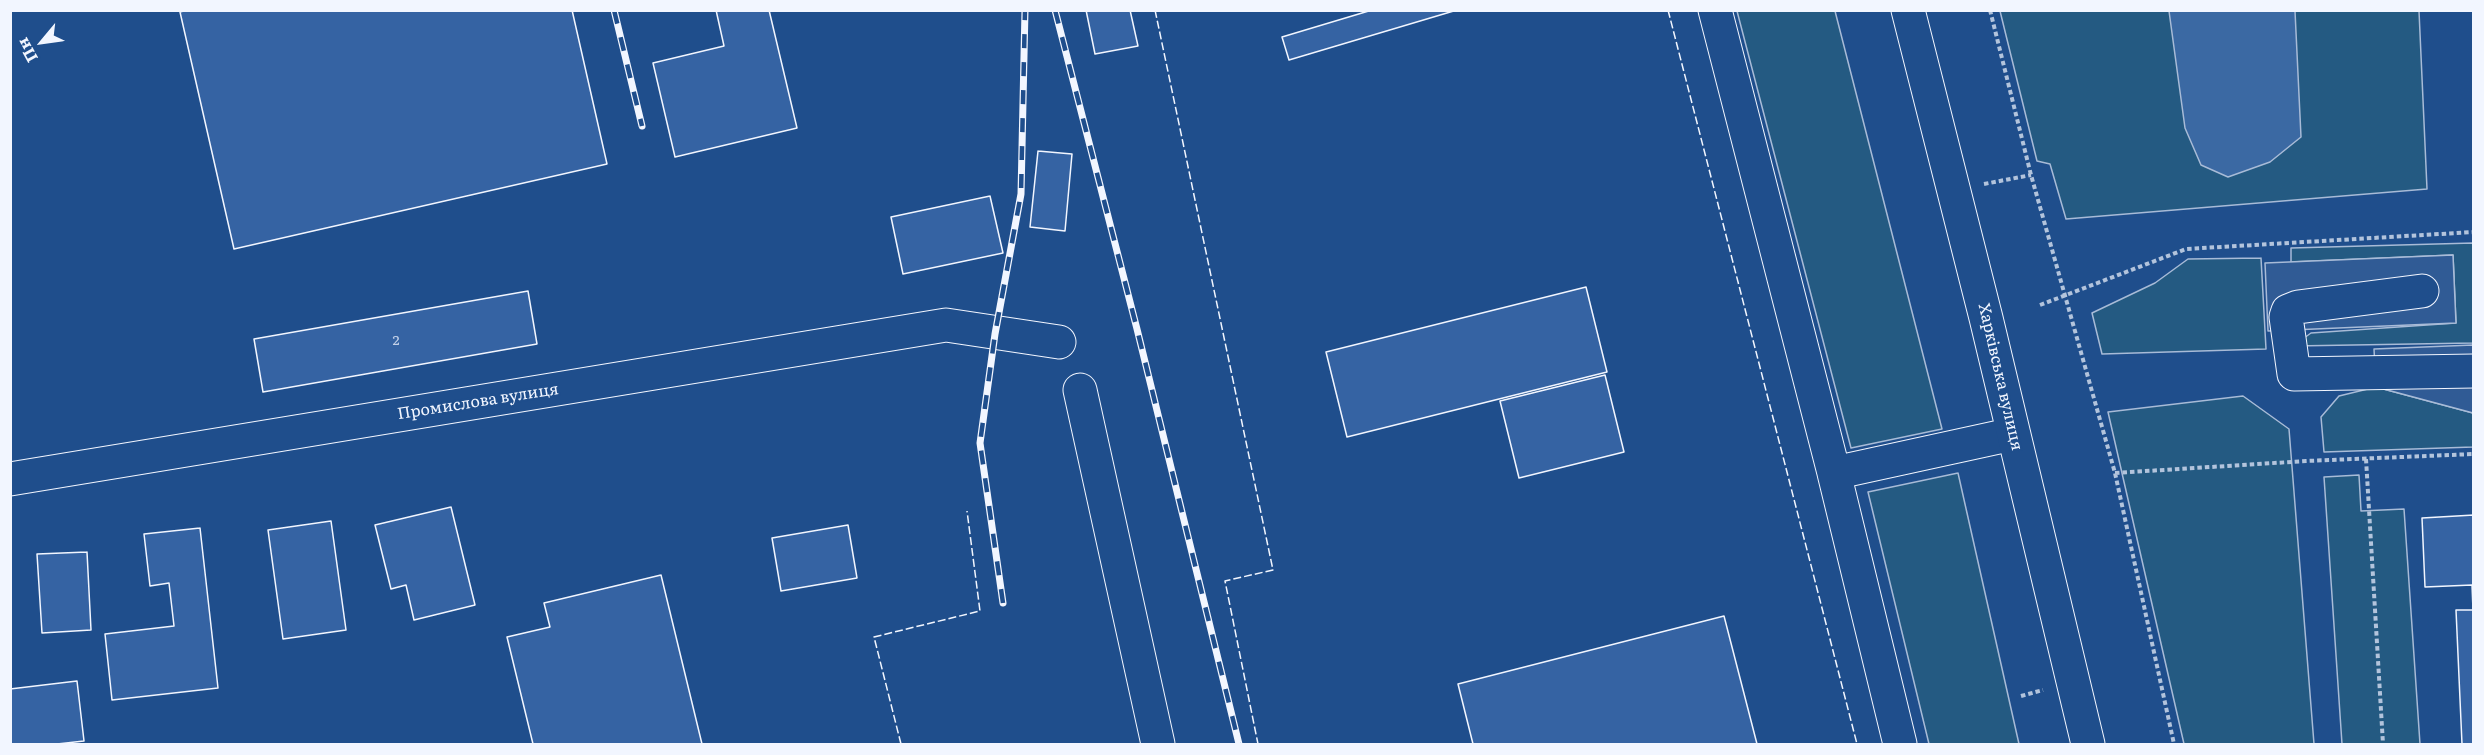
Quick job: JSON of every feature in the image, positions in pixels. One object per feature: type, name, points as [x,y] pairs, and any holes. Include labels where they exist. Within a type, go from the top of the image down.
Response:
[{"type":"street","points":[[1715,10],[1834,473],[1900,744]]},
{"type":"street","name":"Харківська вулиця","points":[[1908,10],[2088,744]]},
{"type":"street","points":[[2422,291],[2298,306],[2288,312],[2286,317],[2294,374],[2474,371]]},
{"type":"street","name":"Промислова вулиця","points":[[10,479],[946,325],[1059,342]]},
{"type":"street","points":[[1080,390],[1158,744]]},
{"type":"street","points":[[1834,473],[2013,434]]},
{"type":"path","points":[[1990,10],[2063,295],[2091,383],[2115,474],[2174,744]]},
{"type":"path","points":[[1954,191],[2031,175]]},
{"type":"path","points":[[2040,305],[2186,249],[2474,232]]},
{"type":"path","points":[[2115,474],[2474,454]]},
{"type":"path","points":[[2366,459],[2383,744]]},
{"type":"shaded area","points":[[1737,11],[1835,11],[1942,429],[1851,448]]},
{"type":"shaded area","points":[[2000,11],[2419,11],[2427,189],[2066,219],[2050,164],[2037,161]]},
{"type":"shaded area","points":[[2169,11],[2295,11],[2301,137],[2270,162],[2228,177],[2201,165],[2185,128]]},
{"type":"shaded area","points":[[2473,243],[2473,343],[2293,346],[2311,333],[2456,323],[2453,255],[2291,262],[2291,248]]},
{"type":"shaded area","points":[[2453,255],[2456,323],[2268,331],[2265,263]]},
{"type":"shaded area","points":[[2261,258],[2266,349],[2102,354],[2092,313],[2155,283],[2188,259]]},
{"type":"shaded area","points":[[2473,345],[2473,413],[2376,387],[2374,349]]},
{"type":"shaded area","points":[[2376,387],[2473,413],[2473,447],[2324,452],[2321,417],[2339,396]]},
{"type":"shaded area","points":[[2243,396],[2289,429],[2314,744],[2184,744],[2108,412]]},
{"type":"shaded area","points":[[1958,473],[2019,744],[1929,744],[1868,492]]},
{"type":"shaded area","points":[[2359,475],[2361,511],[2404,509],[2420,744],[2342,744],[2324,477]]},
{"type":"building","points":[[187,10],[572,10],[607,164],[234,249],[180,12]]},
{"type":"building","points":[[716,10],[769,10],[797,128],[675,157],[653,63],[724,46]]},
{"type":"building","points":[[1086,10],[1130,10],[1138,46],[1095,54]]},
{"type":"building","points":[[1372,10],[1457,10],[1289,60],[1282,37]]},
{"type":"building","points":[[1038,151],[1072,154],[1065,231],[1030,227]]},
{"type":"building","points":[[990,196],[1003,253],[903,274],[891,217]]},
{"type":"building","points":[[1586,287],[1607,372],[1347,437],[1326,352]]},
{"type":"building","points":[[528,291],[537,344],[263,392],[254,339]]},
{"type":"building","points":[[1605,375],[1624,452],[1519,478],[1500,401]]},
{"type":"building","points":[[451,507],[475,605],[414,620],[406,585],[391,589],[375,525]]},
{"type":"building","points":[[2474,515],[2474,744],[2462,744],[2456,610],[2473,610],[2472,585],[2425,587],[2422,518]]},
{"type":"building","points":[[331,521],[346,630],[283,639],[268,530]]},
{"type":"building","points":[[848,525],[857,578],[781,591],[772,538]]},
{"type":"building","points":[[200,528],[218,688],[112,700],[105,634],[174,626],[169,583],[150,586],[144,534]]},
{"type":"building","points":[[87,552],[91,630],[42,633],[37,554]]},
{"type":"building","points":[[661,575],[702,744],[533,744],[507,637],[550,627],[544,603]]},
{"type":"building","points":[[1724,616],[1757,744],[1473,744],[1458,684]]},
{"type":"building","points":[[77,681],[84,741],[57,744],[10,744],[10,689]]},
{"type":"railway","points":[[614,10],[642,126]]},
{"type":"railway","points":[[1003,603],[980,443],[995,334],[1021,194],[1025,10]]},
{"type":"railway","points":[[1055,10],[1137,329],[1239,744]]},
{"type":"fence","points":[[1155,10],[1273,570],[1225,581],[1258,744]]},
{"type":"fence","points":[[1668,10],[1857,744]]},
{"type":"fence","points":[[901,744],[874,637],[980,611],[967,511]]}]
